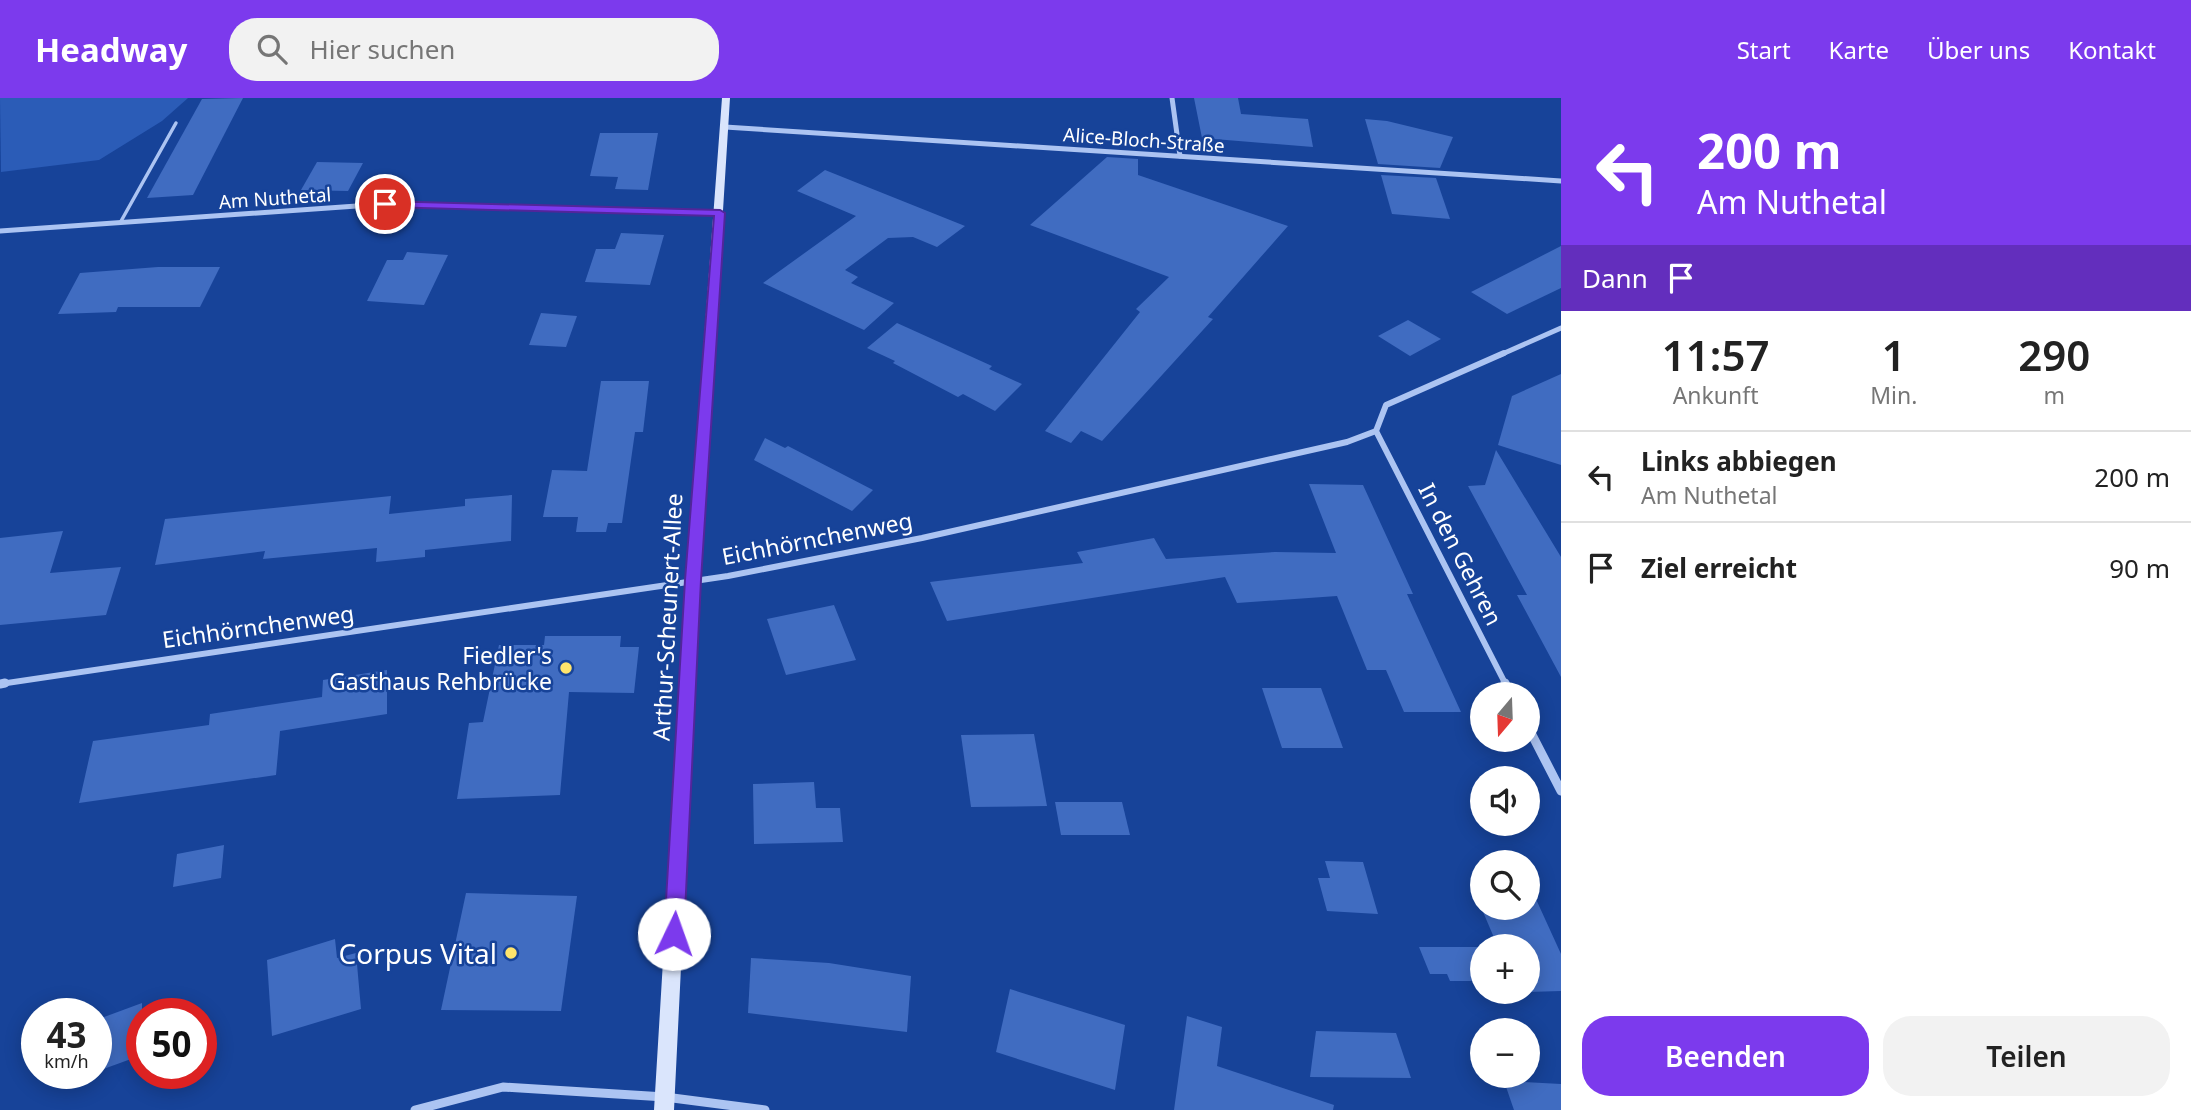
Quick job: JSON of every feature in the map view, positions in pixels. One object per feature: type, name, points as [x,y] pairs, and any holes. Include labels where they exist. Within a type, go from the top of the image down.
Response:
[{"type":"main road","name":"Arthur-Scheunert-Allee","points":[[665,1103],[693,580],[726,98]]},
{"type":"street","points":[[1172,98],[1180,156]]},
{"type":"street","name":"Alice-Bloch-Straße","points":[[725,127],[1561,181]]},
{"type":"street","name":"Am Nuthetal","points":[[0,232],[385,204],[720,213]]},
{"type":"street","points":[[1376,431],[1386,405],[1561,328]]},
{"type":"street","name":"Eichhörnchenweg","points":[[0,684],[693,580],[922,538],[1334,445],[1376,431]]},
{"type":"street","name":"In den Gehren","points":[[1376,431],[1504,682]]},
{"type":"street","points":[[1540,750],[1561,791]]},
{"type":"street","points":[[415,1110],[503,1087],[765,1110]]},
{"type":"lane","points":[[120,223],[176,123]]},
{"type":"shaded area","points":[[0,98],[188,98],[162,121],[99,160],[1,172]]},
{"type":"building","points":[[243,98],[193,195],[147,198],[202,99]]},
{"type":"building","points":[[1194,98],[1238,98],[1241,114],[1308,119],[1313,147],[1202,138]]},
{"type":"building","points":[[1365,119],[1387,121],[1453,137],[1440,168],[1378,164]]},
{"type":"building","points":[[600,133],[658,133],[648,190],[615,189],[618,177],[590,176]]},
{"type":"building","points":[[1107,157],[1138,159],[1138,175],[1288,226],[1208,317],[1213,319],[1102,441],[1081,431],[1071,443],[1045,431],[1140,312],[1136,309],[1169,277],[1030,225]]},
{"type":"building","points":[[317,162],[363,163],[348,191],[301,190]]},
{"type":"building","points":[[825,170],[965,226],[937,247],[913,237],[888,238],[845,270],[858,277],[851,283],[894,303],[864,330],[763,283],[856,216],[797,191]]},
{"type":"building","points":[[1381,175],[1436,178],[1450,219],[1392,214]]},
{"type":"building","points":[[621,233],[664,235],[650,285],[585,282],[596,249],[615,249]]},
{"type":"building","points":[[1561,246],[1561,288],[1507,314],[1471,292]]},
{"type":"building","points":[[407,252],[448,255],[424,305],[367,301],[387,260],[403,260]]},
{"type":"building","points":[[158,267],[220,267],[200,307],[118,307],[116,312],[58,314],[80,273]]},
{"type":"building","points":[[541,313],[577,316],[566,347],[529,345]]},
{"type":"building","points":[[1408,320],[1441,339],[1410,356],[1378,336]]},
{"type":"building","points":[[897,323],[992,366],[989,369],[1022,384],[995,411],[963,394],[958,397],[867,348]]},
{"type":"building","points":[[1561,374],[1561,465],[1498,445],[1512,396]]},
{"type":"building","points":[[601,381],[649,381],[643,432],[635,432],[622,523],[608,523],[606,532],[576,532],[578,517],[543,517],[552,470],[587,471]]},
{"type":"building","points":[[765,438],[785,448],[788,446],[873,490],[852,511],[754,460]]},
{"type":"building","points":[[1496,450],[1561,557],[1561,677],[1517,595],[1527,595],[1468,486],[1485,485]]},
{"type":"building","points":[[1309,484],[1363,485],[1413,594],[1407,594],[1461,712],[1404,712],[1386,670],[1367,670],[1337,596],[1237,603],[1225,577],[947,621],[930,582],[1083,563],[1077,552],[1154,538],[1166,559],[1275,552],[1336,553]]},
{"type":"building","points":[[512,495],[511,541],[425,550],[425,557],[376,562],[377,548],[263,559],[265,551],[155,565],[165,519],[391,496],[389,514],[465,506],[465,499]]},
{"type":"building","points":[[63,531],[50,573],[121,567],[106,615],[0,625],[0,538]]},
{"type":"building","points":[[834,605],[856,660],[786,675],[767,619]]},
{"type":"building","points":[[545,636],[621,636],[620,647],[639,647],[634,693],[569,692],[560,795],[457,799],[469,723],[483,722],[499,645],[544,645]]},
{"type":"building","points":[[387,670],[387,714],[280,731],[276,775],[79,803],[93,741],[209,725],[210,714],[322,697],[323,680]]},
{"type":"building","points":[[1262,688],[1321,688],[1343,748],[1282,748]]},
{"type":"building","points":[[1034,734],[1047,806],[971,807],[961,735]]},
{"type":"building","points":[[814,782],[816,808],[840,808],[843,842],[754,844],[753,784]]},
{"type":"building","points":[[1055,802],[1122,802],[1130,835],[1061,835]]},
{"type":"building","points":[[224,845],[221,878],[173,887],[177,854]]},
{"type":"building","points":[[1325,861],[1363,862],[1378,914],[1327,911],[1318,878],[1330,878]]},
{"type":"building","name":"Corpus Vital","points":[[466,893],[577,896],[561,1011],[441,1010]]},
{"type":"building","points":[[1540,908],[1561,954],[1561,991],[1540,992],[1540,934],[1492,934],[1486,920],[1540,920]]},
{"type":"building","points":[[335,939],[337,958],[356,953],[361,1009],[272,1036],[267,960]]},
{"type":"building","points":[[1419,947],[1470,947],[1470,981],[1450,981],[1447,974],[1430,974]]},
{"type":"building","points":[[751,958],[829,963],[911,976],[907,1032],[748,1013]]},
{"type":"building","points":[[1010,989],[1125,1025],[1115,1090],[996,1052]]},
{"type":"building","points":[[126,1009],[126,1061],[112,1066],[112,1014]]},
{"type":"building","points":[[1187,1016],[1222,1027],[1217,1066],[1334,1105],[1333,1110],[1174,1110]]},
{"type":"building","points":[[1316,1031],[1396,1033],[1411,1078],[1310,1077]]},
{"type":"building","points":[[1540,1083],[1561,1084],[1561,1110],[1514,1110],[1506,1088],[1540,1088]]},
{"type":"place","name":"Fiedler's Gasthaus Rehbrücke","points":[[566,668]]},
{"type":"place","name":"Corpus Vital","points":[[511,953]]},
{"type":"route","points":[[385,204],[720,213],[693,580],[674,934]]}]
